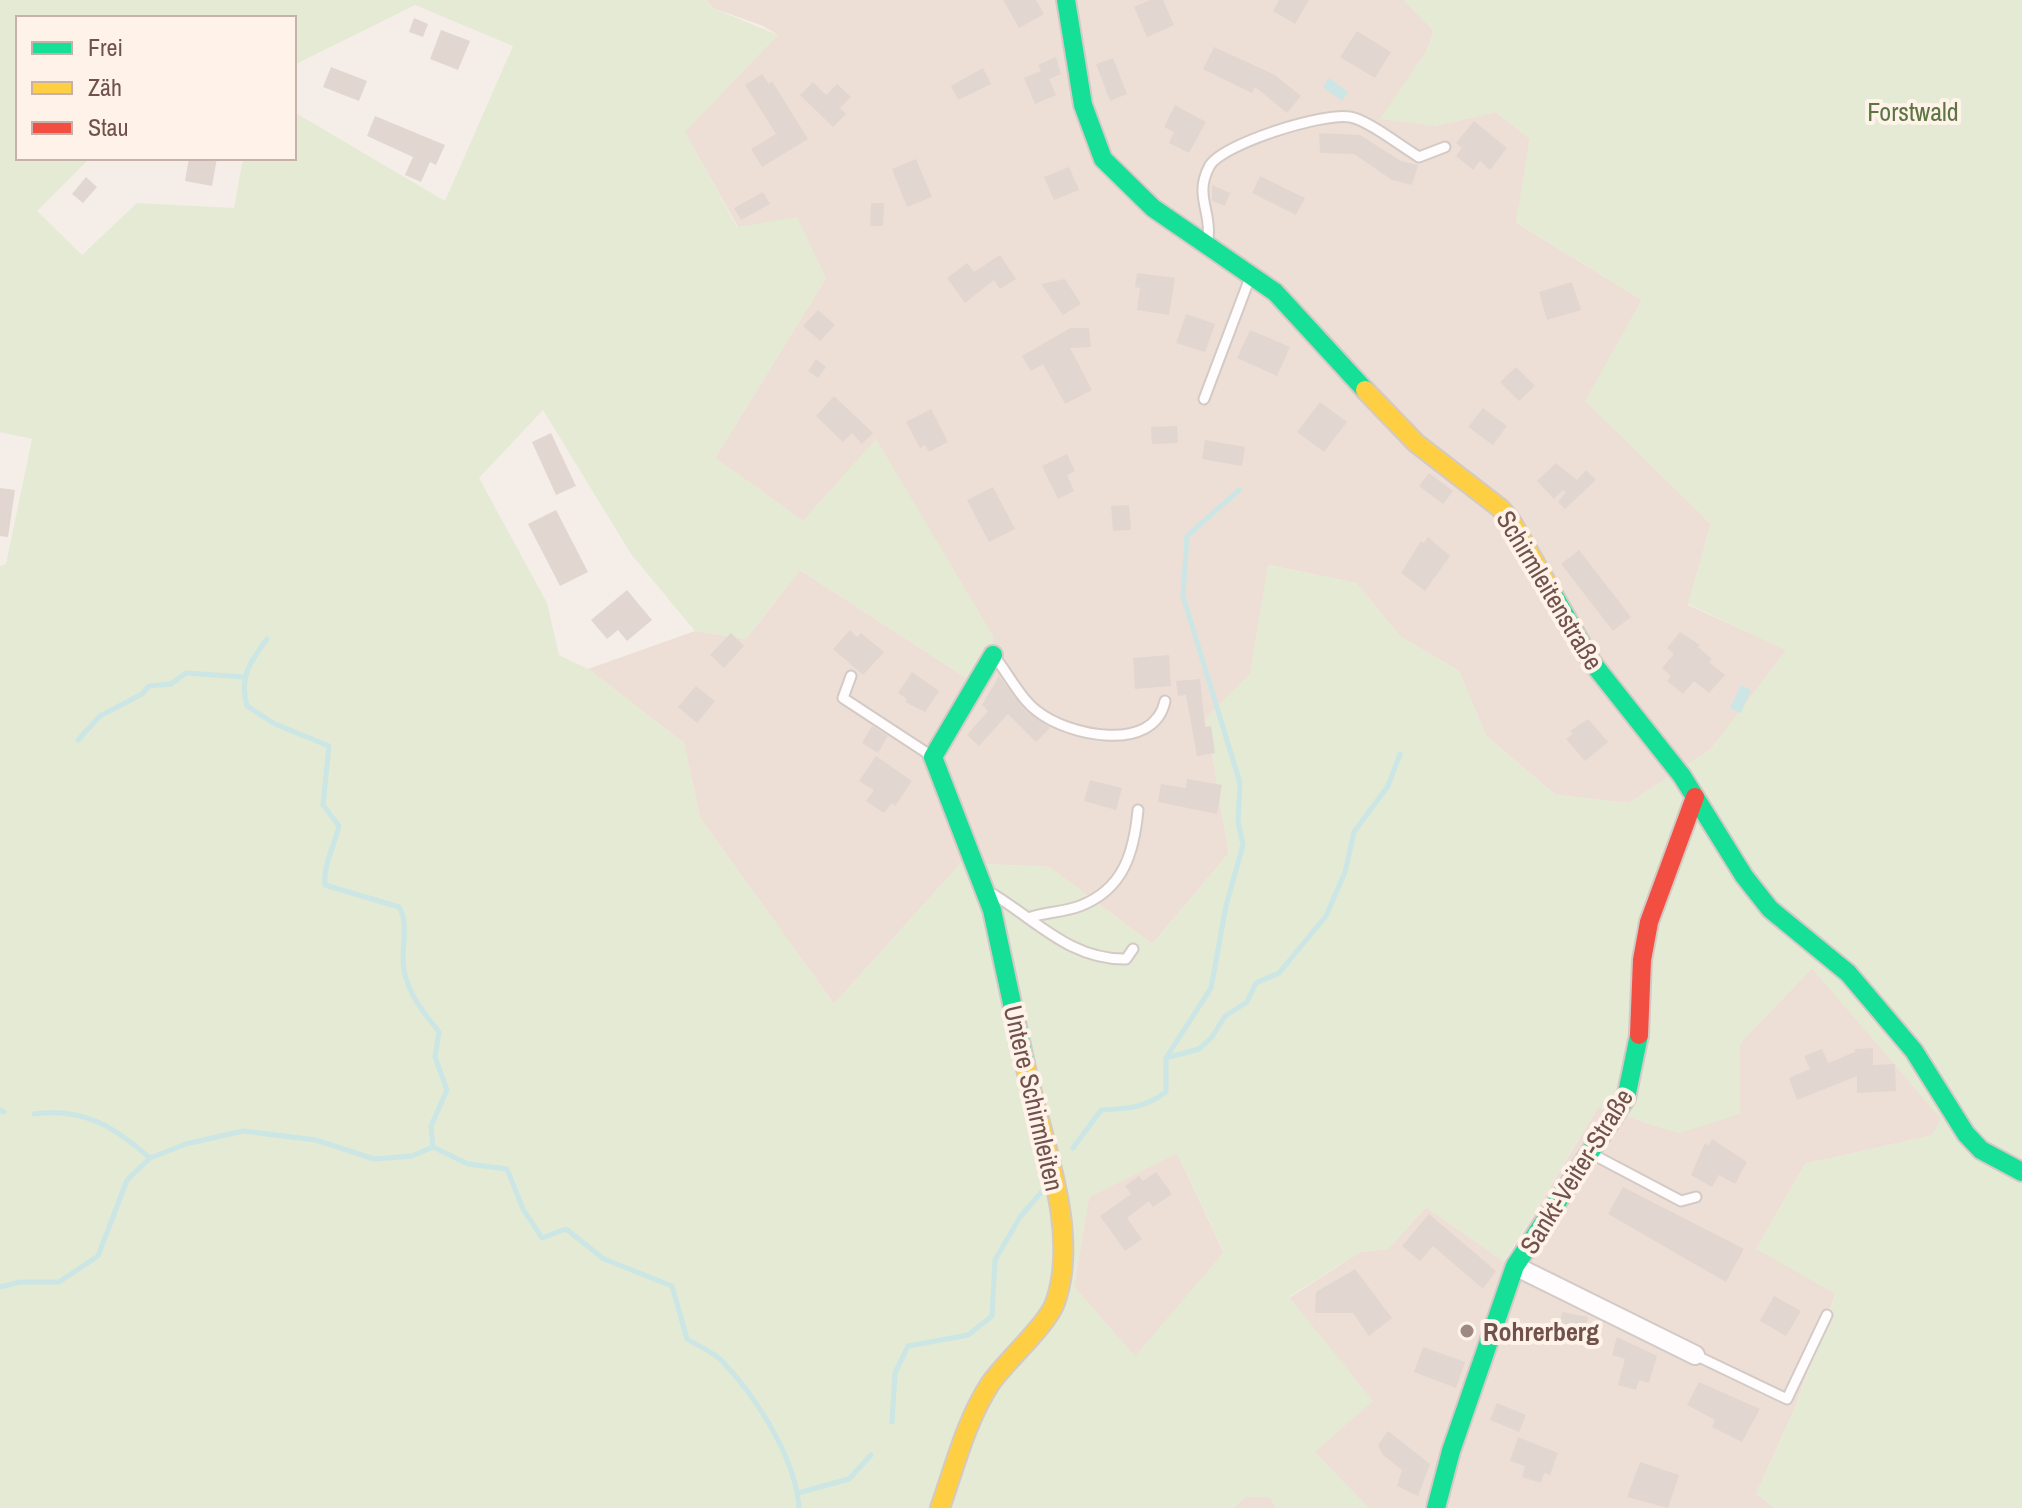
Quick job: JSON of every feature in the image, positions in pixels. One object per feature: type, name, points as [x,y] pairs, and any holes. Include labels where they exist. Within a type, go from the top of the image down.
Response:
[{"type":"street","name":"Schirmleitenstraße","points":[[1066,0],[1080,94],[1101,157],[1129,188],[1206,245],[1252,273],[1287,301],[1381,408],[1418,445],[1496,501],[1510,519],[1591,661],[1695,797]]},
{"type":"street","points":[[933,757],[993,655]]},
{"type":"street","name":"Untere Schirmleiten","points":[[933,757],[987,897],[1029,1082],[1055,1170],[1063,1249],[1055,1305],[992,1381],[974,1410],[940,1508]]},
{"type":"street","name":"Sankt-Veiter-Straße","points":[[1436,1508],[1451,1451],[1515,1266],[1626,1098],[1636,1073],[1640,979],[1654,897],[1682,842],[1695,797]]},
{"type":"street","points":[[1695,797],[1744,876],[1770,909],[1848,973],[1914,1051],[1966,1134],[1981,1150],[2022,1172]]},
{"type":"street","name":"Sankt-Veiter-Straße","points":[[1515,1266],[1695,1355]]},
{"type":"lane","points":[[1206,245],[1209,233],[1202,203],[1202,183],[1210,163],[1229,150],[1260,137],[1319,120],[1350,117],[1419,157],[1445,147]]},
{"type":"lane","points":[[1204,399],[1252,273]]},
{"type":"lane","points":[[993,655],[1036,711],[1070,728],[1133,734],[1147,728],[1163,712],[1165,701]]},
{"type":"lane","points":[[851,676],[843,698],[933,757]]},
{"type":"lane","points":[[1031,917],[1081,905],[1109,890],[1127,867],[1135,841],[1138,810]]},
{"type":"lane","points":[[987,897],[991,893],[1031,917],[1053,938],[1077,951],[1126,959],[1133,949]]},
{"type":"lane","points":[[1591,1153],[1681,1201],[1696,1197]]},
{"type":"lane","name":"Sankt-Veiter-Straße","points":[[1695,1355],[1787,1399],[1827,1315]]},
{"type":"shaded area","points":[[706,0],[1404,0],[1434,31],[1427,50],[1434,126],[1496,112],[1530,139],[1517,223],[1642,300],[1586,401],[1711,524],[1688,605],[1787,650],[1711,749],[1629,803],[1556,795],[1486,736],[1459,671],[1401,637],[1356,583],[1269,565],[1250,674],[1206,719],[1229,853],[1152,944],[1049,867],[961,863],[834,1004],[700,818],[684,743],[588,669],[695,631],[746,639],[800,570],[974,683],[992,636],[876,440],[803,521],[715,458],[826,278],[738,227],[684,131],[778,35],[763,26],[713,8]]},
{"type":"shaded area","points":[[1812,968],[1942,1119],[1933,1135],[1805,1164],[1757,1248],[1836,1293],[1794,1410],[1756,1494],[1775,1508],[1233,1508],[1245,1497],[1289,1298],[1360,1252],[1388,1249],[1426,1207],[1505,1262],[1598,1107],[1679,1133],[1740,1043]]},
{"type":"shaded area","points":[[1177,1153],[1224,1253],[1135,1357],[1074,1287],[1089,1197]]},
{"type":"green space","name":"Forstwald","points":[[0,0],[706,0],[713,8],[778,35],[685,132],[737,227],[797,217],[826,278],[715,458],[803,521],[876,439],[993,636],[993,655],[974,683],[800,570],[746,639],[695,631],[631,554],[543,410],[479,478],[547,603],[559,655],[588,669],[684,743],[700,818],[834,1004],[961,863],[1049,867],[1152,944],[1229,853],[1206,718],[1250,674],[1268,565],[1356,583],[1401,637],[1459,671],[1486,736],[1556,795],[1629,803],[1711,749],[1786,650],[1688,604],[1711,524],[1585,401],[1642,300],[1516,222],[1530,139],[1496,112],[1434,126],[1380,119],[1427,50],[1434,31],[1404,0],[2022,0],[2022,1508],[1775,1508],[1756,1494],[1794,1410],[1836,1294],[1756,1249],[1805,1164],[1932,1135],[1941,1119],[1812,968],[1740,1043],[1740,1114],[1679,1133],[1598,1107],[1504,1262],[1426,1207],[1388,1249],[1360,1252],[1289,1297],[1373,1401],[1315,1452],[1369,1508],[1276,1508],[1269,1497],[1245,1497],[1233,1508],[0,1508],[0,566],[6,564],[32,439],[0,432]],"holes":[[[1177,1153],[1224,1252],[1135,1356],[1074,1287],[1089,1197]]]},
{"type":"water","points":[[1329,78],[1348,92],[1342,101],[1323,87]]},
{"type":"water","points":[[1741,685],[1751,690],[1741,713],[1730,708]]},
{"type":"building","points":[[1003,0],[1036,0],[1044,14],[1019,28]]},
{"type":"building","points":[[1150,0],[1163,0],[1174,25],[1147,37],[1134,7]]},
{"type":"building","points":[[1279,0],[1309,0],[1295,24],[1273,11]]},
{"type":"building","points":[[414,18],[428,24],[423,37],[409,32]]},
{"type":"building","points":[[441,30],[470,41],[458,70],[430,59]]},
{"type":"building","points":[[1357,31],[1391,52],[1375,78],[1340,57]]},
{"type":"building","points":[[1214,47],[1275,75],[1301,96],[1287,113],[1255,87],[1252,93],[1203,69]]},
{"type":"building","points":[[1056,57],[1061,74],[1049,79],[1056,95],[1035,104],[1024,78],[1041,71],[1038,65]]},
{"type":"building","points":[[1113,58],[1127,94],[1110,101],[1096,64]]},
{"type":"building","points":[[331,67],[367,81],[359,101],[323,87]]},
{"type":"building","points":[[983,68],[991,84],[958,100],[951,86]]},
{"type":"building","points":[[762,74],[769,84],[772,81],[808,139],[762,167],[751,149],[776,134],[745,85]]},
{"type":"building","points":[[813,82],[826,95],[837,84],[851,97],[840,108],[846,114],[833,127],[800,95]]},
{"type":"building","points":[[1175,105],[1206,122],[1189,153],[1169,143],[1174,132],[1164,127]]},
{"type":"building","points":[[375,116],[445,145],[436,165],[430,162],[421,182],[405,175],[413,157],[367,136]]},
{"type":"building","points":[[1474,121],[1507,148],[1490,170],[1480,161],[1473,170],[1456,156],[1462,148],[1456,143]]},
{"type":"building","points":[[1319,133],[1360,135],[1401,161],[1418,165],[1412,185],[1392,180],[1354,154],[1320,153]]},
{"type":"building","points":[[916,159],[932,197],[907,207],[892,169]]},
{"type":"building","points":[[189,160],[217,160],[212,186],[185,181]]},
{"type":"building","points":[[1069,167],[1079,190],[1054,200],[1044,177]]},
{"type":"building","points":[[1260,176],[1305,198],[1296,215],[1252,193]]},
{"type":"building","points":[[86,177],[97,187],[83,203],[72,194]]},
{"type":"building","points":[[1212,185],[1230,193],[1225,206],[1212,201]]},
{"type":"building","points":[[763,192],[770,204],[741,220],[734,208]]},
{"type":"building","points":[[871,203],[884,203],[883,226],[870,226]]},
{"type":"building","points":[[1000,255],[1016,279],[1000,289],[994,280],[965,303],[947,278],[967,263],[974,272]]},
{"type":"building","points":[[1137,273],[1175,278],[1169,315],[1137,310],[1140,288],[1135,287]]},
{"type":"building","points":[[1065,279],[1081,304],[1063,315],[1041,284]]},
{"type":"building","points":[[1572,282],[1581,310],[1547,320],[1539,292]]},
{"type":"building","points":[[818,310],[835,325],[820,341],[803,326]]},
{"type":"building","points":[[1186,314],[1215,324],[1205,352],[1176,343]]},
{"type":"building","points":[[1070,328],[1089,328],[1091,347],[1070,348],[1092,390],[1065,404],[1043,364],[1031,371],[1022,356]]},
{"type":"building","points":[[1250,330],[1290,347],[1277,376],[1237,358]]},
{"type":"building","points":[[816,359],[826,367],[818,378],[808,371]]},
{"type":"building","points":[[1516,367],[1535,386],[1519,401],[1500,382]]},
{"type":"building","points":[[834,396],[873,433],[862,444],[852,433],[843,442],[816,416]]},
{"type":"building","points":[[1320,402],[1347,422],[1324,452],[1297,432]]},
{"type":"building","points":[[1483,408],[1507,426],[1493,445],[1468,427]]},
{"type":"building","points":[[931,409],[948,442],[929,452],[925,445],[920,448],[906,422]]},
{"type":"building","points":[[1177,426],[1178,443],[1152,444],[1151,427]]},
{"type":"building","points":[[551,433],[576,486],[556,495],[532,442]]},
{"type":"building","points":[[1205,440],[1245,447],[1242,466],[1202,459]]},
{"type":"building","points":[[1067,454],[1075,471],[1067,475],[1074,491],[1058,499],[1042,466]]},
{"type":"building","points":[[1556,463],[1577,480],[1586,470],[1596,480],[1565,509],[1558,502],[1566,492],[1563,490],[1554,499],[1537,481]]},
{"type":"building","points":[[1429,473],[1453,491],[1443,504],[1419,486]]},
{"type":"building","points":[[993,487],[1015,529],[989,542],[967,500]]},
{"type":"building","points":[[0,488],[15,490],[8,537],[0,536]]},
{"type":"building","points":[[1129,505],[1131,530],[1113,531],[1111,506]]},
{"type":"building","points":[[556,510],[588,572],[560,586],[528,524]]},
{"type":"building","points":[[1428,537],[1450,556],[1425,591],[1401,573],[1421,541],[1424,543]]},
{"type":"building","points":[[1579,550],[1631,617],[1613,631],[1561,564]]},
{"type":"building","points":[[627,590],[652,620],[627,641],[618,630],[607,639],[591,620]]},
{"type":"building","points":[[850,630],[857,637],[861,633],[884,652],[863,675],[833,649]]},
{"type":"building","points":[[1680,632],[1700,645],[1698,647],[1712,659],[1709,662],[1725,675],[1709,693],[1694,681],[1683,694],[1667,681],[1671,676],[1662,668],[1674,654],[1667,648]]},
{"type":"building","points":[[731,633],[744,646],[724,668],[710,655]]},
{"type":"building","points":[[1169,655],[1171,686],[1135,689],[1133,658]]},
{"type":"building","points":[[912,672],[939,691],[925,712],[905,702],[907,699],[898,693]]},
{"type":"building","points":[[999,676],[1026,711],[1050,728],[1036,742],[1008,714],[979,746],[967,735],[988,711],[982,705]]},
{"type":"building","points":[[1200,679],[1205,727],[1211,726],[1215,753],[1197,756],[1186,695],[1178,696],[1176,681]]},
{"type":"building","points":[[696,686],[715,701],[697,723],[678,707]]},
{"type":"building","points":[[1588,719],[1608,742],[1585,761],[1566,739],[1573,734],[1570,731]]},
{"type":"building","points":[[872,726],[888,736],[878,753],[862,743]]},
{"type":"building","points":[[876,756],[912,781],[895,806],[892,803],[884,813],[866,801],[874,790],[859,781]]},
{"type":"building","points":[[1187,779],[1222,785],[1217,814],[1158,802],[1161,784],[1186,788]]},
{"type":"building","points":[[1090,780],[1122,788],[1116,810],[1084,801]]},
{"type":"building","points":[[1873,1048],[1873,1065],[1895,1064],[1896,1091],[1857,1093],[1857,1076],[1797,1100],[1789,1078],[1810,1069],[1804,1056],[1822,1049],[1828,1063],[1855,1052],[1855,1049]]},
{"type":"building","points":[[1712,1139],[1747,1162],[1735,1184],[1719,1175],[1712,1187],[1691,1175],[1705,1143],[1709,1146]]},
{"type":"building","points":[[1156,1172],[1172,1194],[1153,1207],[1149,1201],[1127,1218],[1142,1239],[1125,1251],[1100,1216],[1131,1194],[1125,1186],[1139,1176],[1143,1181]]},
{"type":"building","points":[[1623,1187],[1744,1249],[1726,1282],[1608,1214]]},
{"type":"building","points":[[1429,1214],[1496,1271],[1483,1289],[1433,1246],[1420,1261],[1402,1246]]},
{"type":"building","points":[[1355,1269],[1392,1318],[1369,1336],[1353,1313],[1315,1313],[1316,1292]]},
{"type":"building","points":[[1774,1296],[1801,1311],[1786,1336],[1760,1321]]},
{"type":"building","points":[[1562,1312],[1588,1317],[1583,1345],[1556,1340]]},
{"type":"building","points":[[1617,1337],[1657,1356],[1649,1383],[1639,1380],[1636,1390],[1618,1385],[1625,1359],[1612,1355]]},
{"type":"building","points":[[1423,1347],[1465,1362],[1456,1388],[1414,1372]]},
{"type":"building","points":[[1699,1382],[1760,1409],[1742,1442],[1712,1427],[1715,1420],[1687,1405]]},
{"type":"building","points":[[1497,1403],[1526,1415],[1519,1432],[1490,1420]]},
{"type":"building","points":[[1388,1431],[1430,1464],[1418,1496],[1397,1486],[1402,1470],[1383,1455],[1378,1445]]},
{"type":"building","points":[[1518,1437],[1558,1453],[1550,1475],[1544,1473],[1541,1483],[1522,1477],[1525,1466],[1510,1461]]},
{"type":"building","points":[[1640,1462],[1679,1475],[1668,1508],[1627,1497]]},
{"type":"waterway","points":[[1073,1148],[1101,1110],[1135,1107],[1166,1092],[1166,1058],[1211,988],[1226,906],[1243,845],[1238,822],[1240,783],[1183,596],[1187,536],[1239,490]]},
{"type":"waterway","points":[[267,639],[245,678],[247,706],[275,724],[329,746],[323,805],[339,826],[327,863],[325,885],[399,907],[402,914],[406,980],[413,996],[439,1032],[435,1057],[447,1090],[431,1126],[433,1147],[468,1164],[507,1169],[523,1209],[542,1238],[566,1229],[604,1259],[672,1286],[687,1339],[723,1362],[749,1393],[773,1430],[791,1470],[799,1508]]},
{"type":"waterway","points":[[78,740],[100,716],[142,694],[149,686],[171,684],[186,673],[244,677]]},
{"type":"waterway","points":[[1166,1058],[1199,1049],[1212,1037],[1225,1016],[1247,1002],[1256,983],[1279,973],[1326,916],[1345,872],[1354,832],[1388,786],[1400,754]]},
{"type":"waterway","points":[[0,1110],[4,1112]]},
{"type":"waterway","points":[[34,1114],[68,1114],[97,1122],[124,1137],[150,1158],[186,1144],[243,1131],[316,1140],[374,1159],[412,1156],[433,1147]]},
{"type":"waterway","points":[[0,1287],[20,1282],[59,1282],[98,1256],[127,1180],[150,1158]]},
{"type":"waterway","points":[[892,1422],[895,1373],[908,1346],[968,1335],[992,1316],[995,1260],[1020,1217],[1044,1189]]},
{"type":"waterway","points":[[798,1493],[849,1479],[871,1455]]},
{"type":"traffic: fast","points":[[1066,0],[1083,105],[1103,159],[1153,208],[1275,292],[1365,390]]},
{"type":"traffic: fast","points":[[1553,594],[1591,661],[1682,776],[1744,876],[1770,909],[1848,973],[1914,1051],[1966,1134],[1981,1150],[2022,1172]]},
{"type":"traffic: fast","points":[[993,655],[933,757],[992,910],[1025,1064]]},
{"type":"traffic: fast","points":[[1436,1508],[1451,1451],[1515,1266],[1626,1098],[1639,1035]]},
{"type":"traffic: slow","points":[[1365,390],[1416,443],[1500,508],[1510,519],[1553,594]]},
{"type":"traffic: slow","points":[[940,1508],[974,1413],[990,1384],[1051,1312],[1062,1275],[1061,1214],[1025,1064]]},
{"type":"traffic: jam","points":[[1639,1035],[1642,960],[1649,922],[1695,797]]},
{"type":"place","name":"Rohrerberg","points":[[1467,1331]]}]
